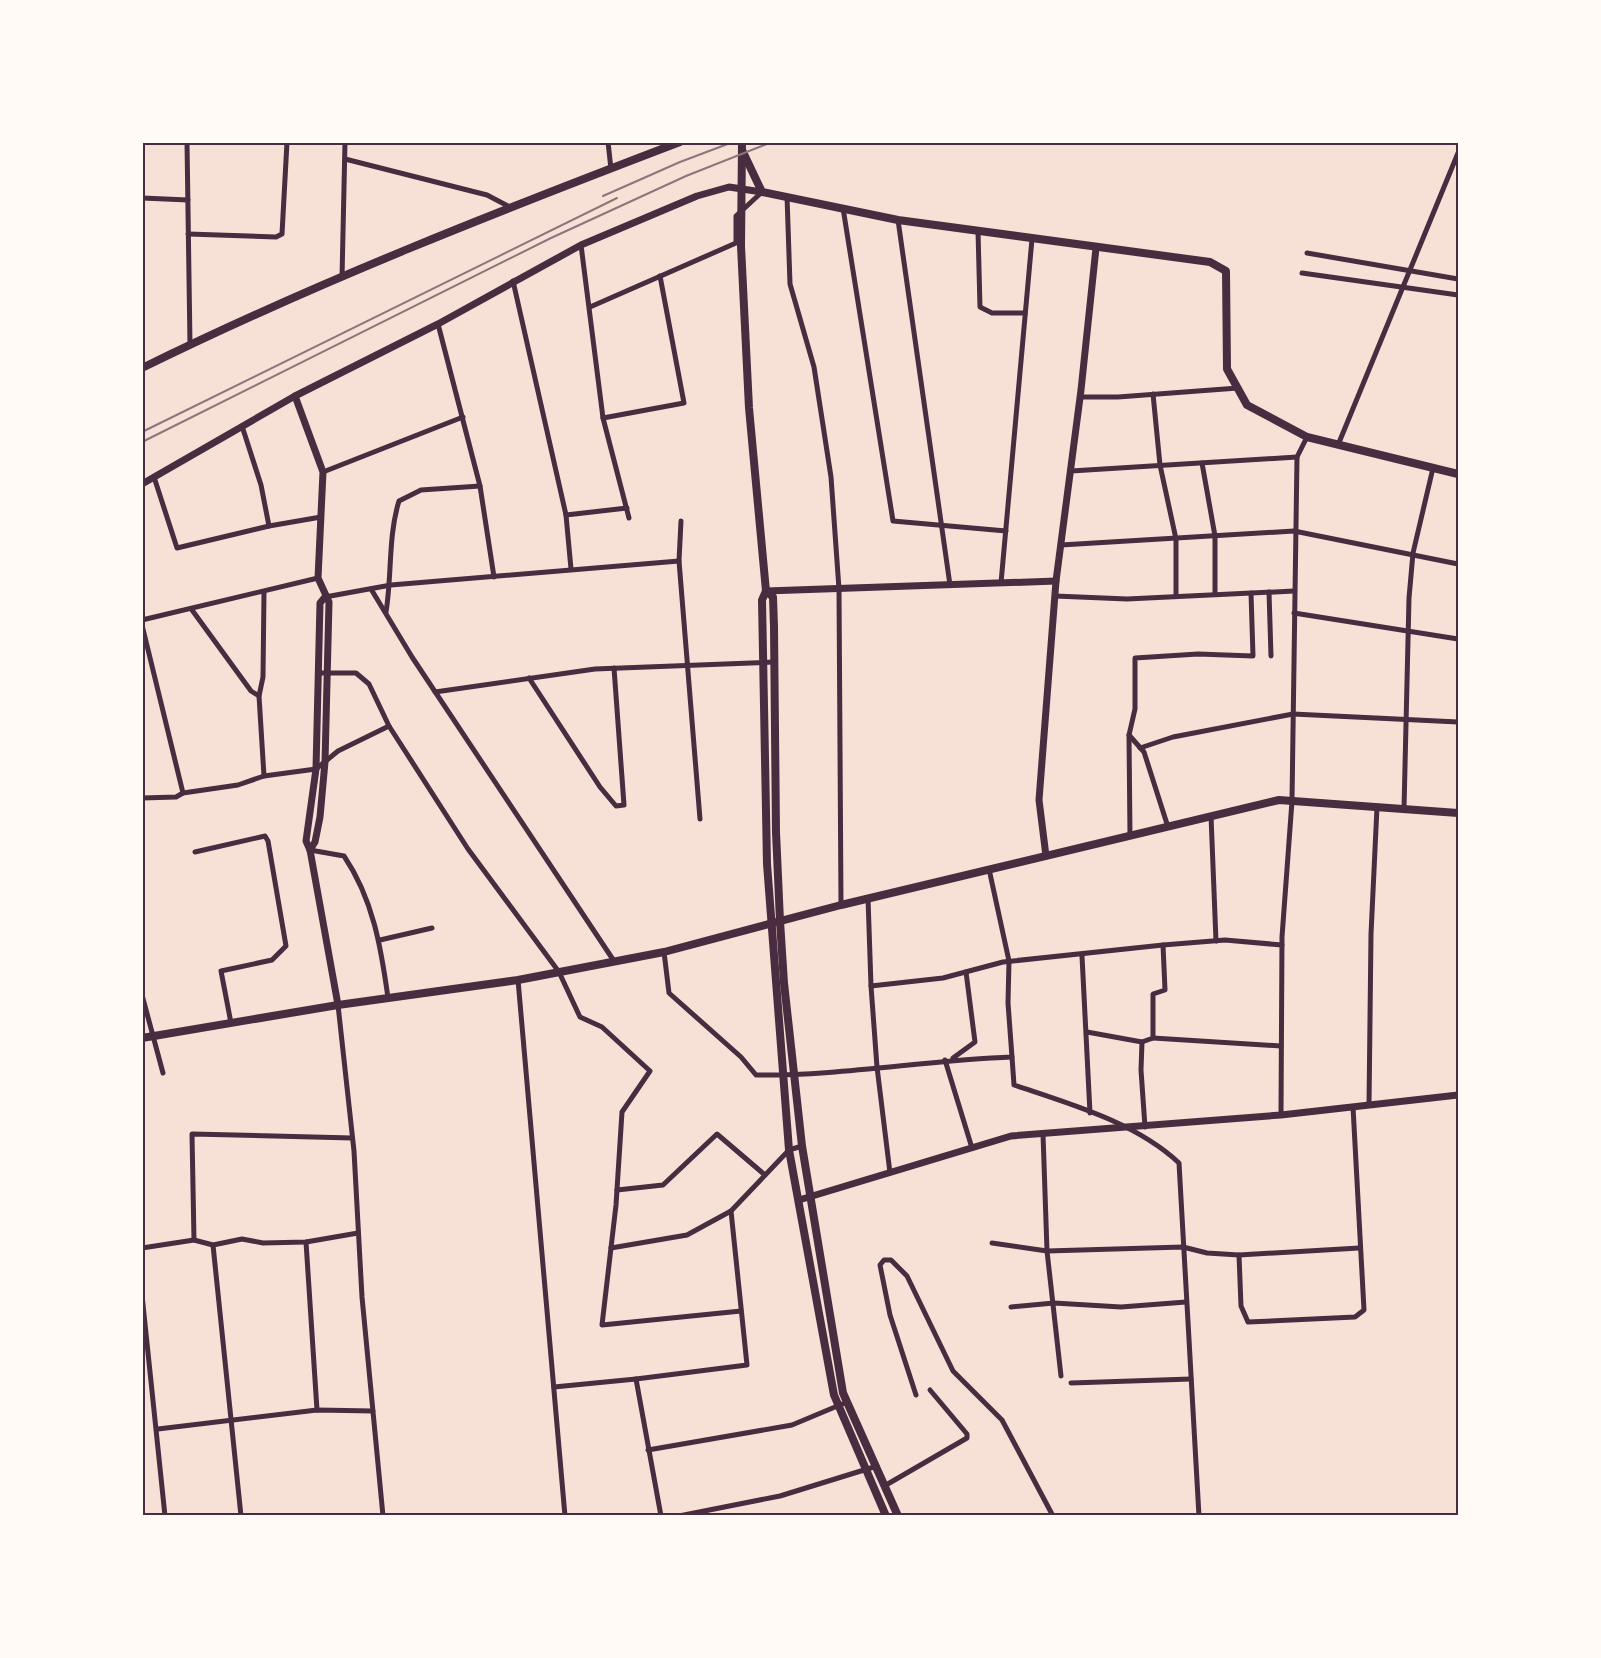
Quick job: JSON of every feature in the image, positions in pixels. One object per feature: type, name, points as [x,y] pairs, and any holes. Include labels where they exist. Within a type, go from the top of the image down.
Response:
[{"type":"main road","points":[[740,142],[762,192],[898,220],[1210,262],[1226,271],[1227,369],[1247,405],[1307,437],[1458,474]]},
{"type":"main road","points":[[740,142],[741,246],[749,408],[766,591],[762,600],[764,793],[770,923],[789,1150],[815,1298],[839,1407],[886,1515]]},
{"type":"main road","points":[[142,368],[342,278],[510,207],[677,143]]},
{"type":"main road","points":[[766,591],[772,597],[775,662],[776,832],[780,921],[802,1146],[847,1402],[898,1515]]},
{"type":"main road","points":[[142,1038],[338,1005],[518,980],[664,952],[868,898],[1279,800],[1458,813]]},
{"type":"street","points":[[187,142],[190,345]]},
{"type":"street","points":[[188,234],[276,237],[282,234],[287,142]]},
{"type":"street","points":[[342,278],[345,142]]},
{"type":"street","points":[[608,142],[611,169]]},
{"type":"street","points":[[1338,445],[1458,153]]},
{"type":"street","points":[[345,159],[487,195],[510,207]]},
{"type":"street","points":[[142,484],[295,396],[438,324],[513,280],[581,245],[697,196],[729,187],[762,192]]},
{"type":"street","points":[[590,307],[736,243],[736,216],[762,192]]},
{"type":"street","points":[[787,196],[790,284],[814,367],[831,477],[839,589],[842,905]]},
{"type":"street","points":[[142,198],[188,200]]},
{"type":"street","points":[[843,207],[893,521],[1006,531]]},
{"type":"street","points":[[898,220],[950,585]]},
{"type":"street","points":[[978,231],[980,307],[992,313],[1025,313]]},
{"type":"street","points":[[1001,583],[1032,239]]},
{"type":"street","points":[[581,245],[603,418],[629,518]]},
{"type":"street","points":[[1046,856],[1039,800],[1056,581],[1080,397],[1096,248]]},
{"type":"street","points":[[1307,253],[1458,279]]},
{"type":"street","points":[[1302,273],[1458,295]]},
{"type":"street","points":[[603,418],[684,403],[660,276]]},
{"type":"street","points":[[513,280],[566,514],[571,569]]},
{"type":"street","points":[[438,324],[480,486],[494,577]]},
{"type":"street","points":[[1080,397],[1238,388]]},
{"type":"street","points":[[1153,394],[1160,465],[1176,539],[1176,596]]},
{"type":"street","points":[[295,396],[323,472],[318,578],[325,597]]},
{"type":"street","points":[[323,472],[463,417]]},
{"type":"street","points":[[242,426],[261,485],[269,526]]},
{"type":"street","points":[[1281,1115],[1282,945],[1292,801],[1296,457],[1307,437]]},
{"type":"street","points":[[1071,471],[1296,457]]},
{"type":"street","points":[[1202,463],[1215,536],[1215,594]]},
{"type":"street","points":[[1404,809],[1408,630],[1413,554],[1433,468]]},
{"type":"street","points":[[154,477],[177,548],[269,526],[321,517]]},
{"type":"street","points":[[386,614],[391,585],[394,517],[399,501],[421,490],[480,486]]},
{"type":"street","points":[[566,514],[627,508]]},
{"type":"street","points":[[681,521],[679,561],[700,819]]},
{"type":"street","points":[[1061,545],[1294,531],[1458,564]]},
{"type":"street","points":[[310,850],[315,842],[320,817],[325,762],[320,603],[325,597],[391,585],[679,561]]},
{"type":"street","points":[[142,620],[192,610],[318,578]]},
{"type":"street","points":[[766,591],[1056,581]]},
{"type":"street","points":[[371,589],[435,692],[614,961]]},
{"type":"street","points":[[1055,596],[1117,599],[1294,591]]},
{"type":"street","points":[[264,592],[263,677],[259,696],[264,776]]},
{"type":"street","points":[[1269,592],[1271,656]]},
{"type":"street","points":[[1130,836],[1129,735],[1135,709],[1135,658],[1198,654],[1253,656],[1251,593]]},
{"type":"street","points":[[192,610],[251,691],[259,696]]},
{"type":"street","points":[[1294,613],[1458,639]]},
{"type":"street","points":[[142,625],[183,793]]},
{"type":"street","points":[[435,692],[614,668],[775,662]]},
{"type":"street","points":[[529,678],[600,787],[616,806],[624,805],[614,668]]},
{"type":"street","points":[[322,673],[356,673],[369,684],[389,726],[468,849],[559,972],[580,1017],[602,1027],[650,1071],[622,1112],[617,1190],[602,1325],[741,1311]]},
{"type":"street","points":[[322,673],[316,769],[306,841],[310,850],[338,1005],[352,1138],[358,1233],[383,1515]]},
{"type":"street","points":[[1140,748],[1173,737],[1293,714],[1458,722]]},
{"type":"street","points":[[142,798],[176,797],[183,793],[238,785],[264,776],[316,769],[338,751],[389,726]]},
{"type":"street","points":[[1129,735],[1140,748],[1157,787],[1168,827]]},
{"type":"street","points":[[1369,1105],[1371,934],[1377,807]]},
{"type":"street","points":[[1210,816],[1216,940]]},
{"type":"street","points":[[195,852],[265,837],[268,841],[286,946],[272,960],[221,971],[231,1023]]},
{"type":"street","points":[[310,850],[344,855],[361,881],[380,940],[388,998]]},
{"type":"street","points":[[989,869],[1009,961],[1008,1004],[1014,1085],[1126,1128],[1163,1148],[1179,1163],[1199,1515]]},
{"type":"street","points":[[868,898],[877,1068],[890,1173]]},
{"type":"street","points":[[380,940],[432,928]]},
{"type":"street","points":[[872,986],[943,978],[1009,961],[1082,956],[1163,945],[1216,940],[1282,945]]},
{"type":"street","points":[[1153,1038],[1153,994],[1165,990],[1163,945]]},
{"type":"street","points":[[664,952],[669,993],[741,1057],[756,1075],[794,1075],[948,1059],[1012,1057]]},
{"type":"street","points":[[1082,956],[1090,1113]]},
{"type":"street","points":[[948,1059],[975,1042],[966,972]]},
{"type":"street","points":[[518,980],[565,1515]]},
{"type":"street","points":[[142,995],[163,1073]]},
{"type":"street","points":[[1087,1032],[1142,1042],[1153,1038],[1281,1046]]},
{"type":"street","points":[[1142,1042],[1141,1070],[1145,1126]]},
{"type":"street","points":[[948,1059],[972,1148]]},
{"type":"street","points":[[799,1200],[1011,1136],[1281,1115],[1458,1095]]},
{"type":"street","points":[[1239,1255],[1240,1306],[1248,1322],[1354,1317],[1364,1310],[1353,1107]]},
{"type":"street","points":[[194,1240],[192,1134],[352,1138]]},
{"type":"street","points":[[617,1190],[663,1185],[717,1134],[765,1175]]},
{"type":"street","points":[[1042,1134],[1047,1251],[1060,1376]]},
{"type":"street","points":[[611,1248],[687,1235],[731,1210],[789,1150],[802,1146]]},
{"type":"street","points":[[554,1386],[636,1379],[747,1365],[731,1210]]},
{"type":"street","points":[[142,1248],[194,1240],[213,1245],[242,1239],[263,1243],[306,1242],[358,1233]]},
{"type":"street","points":[[306,1242],[316,1410]]},
{"type":"street","points":[[992,1243],[1047,1251],[1183,1247],[1207,1253],[1239,1255],[1359,1248]]},
{"type":"street","points":[[213,1245],[241,1515]]},
{"type":"street","points":[[916,1395],[890,1315],[880,1265],[884,1260],[891,1260],[907,1276],[953,1371],[1002,1420],[1053,1515]]},
{"type":"street","points":[[142,1295],[158,1429],[165,1515]]},
{"type":"street","points":[[1011,1307],[1054,1302],[1121,1307],[1186,1302]]},
{"type":"street","points":[[636,1379],[661,1515]]},
{"type":"street","points":[[1071,1383],[1191,1379]]},
{"type":"street","points":[[886,1485],[967,1438],[967,1434],[930,1390]]},
{"type":"street","points":[[648,1450],[792,1425],[847,1402]]},
{"type":"street","points":[[158,1429],[316,1410],[373,1411]]},
{"type":"street","points":[[679,1515],[780,1496],[876,1466]]},
{"type":"railway","points":[[603,196],[680,162],[733,142]]},
{"type":"railway","points":[[142,442],[551,238],[686,176],[772,142]]},
{"type":"railway","points":[[142,432],[617,198]]}]
